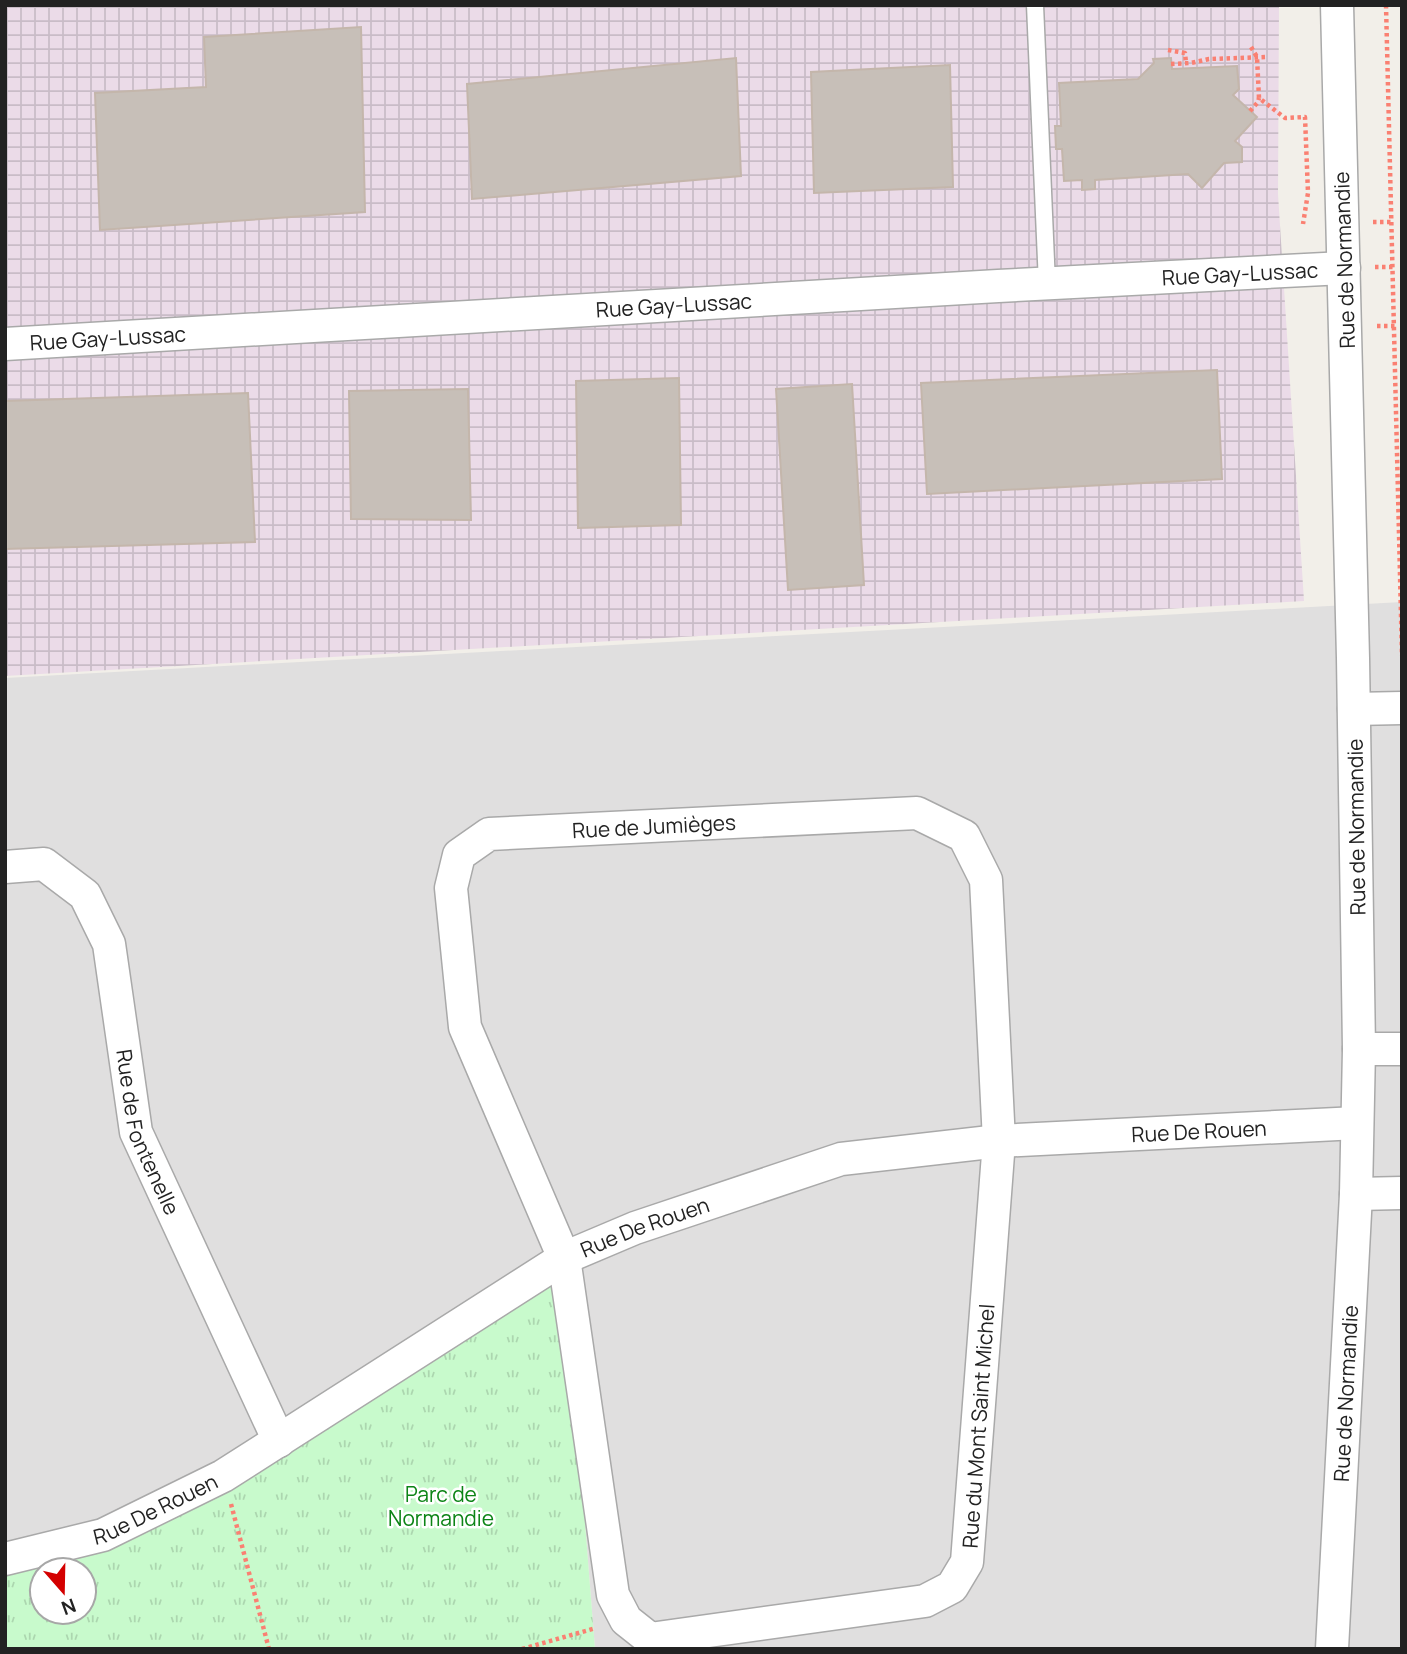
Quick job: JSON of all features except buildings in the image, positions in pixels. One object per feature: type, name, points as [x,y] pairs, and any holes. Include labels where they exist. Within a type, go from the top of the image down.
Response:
[{"type":"street","name":"Rue de Normandie","points":[[1332,1649],[1356,1195],[1359,1049],[1354,709],[1336,5]]},
{"type":"street","name":"Rue Gay-Lussac","points":[[5,344],[1344,268]]},
{"type":"street","points":[[1354,709],[1402,708]]},
{"type":"street","name":"Rue de Jumièges","points":[[564,1258],[465,1027],[451,888],[459,855],[489,834],[917,813],[964,836],[986,880],[999,1141]]},
{"type":"street","name":"Rue de Fontenelle","points":[[5,867],[44,864],[85,895],[109,944],[136,1132],[279,1441]]},
{"type":"street","points":[[1359,1049],[1402,1049]]},
{"type":"street","name":"Rue De Rouen","points":[[5,1559],[103,1535],[223,1476],[564,1258],[635,1228],[841,1159],[999,1141],[1357,1123]]},
{"type":"street","name":"Rue du Mont Saint Michel","points":[[626,1620],[650,1639],[925,1601],[952,1587],[967,1562],[999,1141]]},
{"type":"street","points":[[1356,1195],[1402,1193]]},
{"type":"street","points":[[564,1258],[613,1595],[626,1620]]},
{"type":"lane","points":[[1035,5],[1048,284]]},
{"type":"path","points":[[1387,5],[1402,656]]},
{"type":"path","points":[[1250,111],[1259,98],[1257,57],[1251,47]]},
{"type":"path","points":[[1168,50],[1185,53],[1186,63]]},
{"type":"path","points":[[1171,64],[1209,59],[1266,57]]},
{"type":"path","name":"Rue de Normandie","points":[[1259,98],[1285,118],[1305,117],[1308,193],[1303,224]]},
{"type":"path","points":[[1373,222],[1392,222]]},
{"type":"path","points":[[1375,267],[1394,267]]},
{"type":"path","points":[[1377,326],[1395,326]]},
{"type":"path","points":[[223,1476],[269,1649]]},
{"type":"path","points":[[522,1649],[626,1620]]},
{"type":"shaded area","points":[[5,5],[1279,5],[1278,194],[1304,601],[5,676]]},
{"type":"shaded area","points":[[1402,602],[1402,1649],[595,1649],[564,1258],[223,1476],[5,1559],[5,678]]},
{"type":"green space","name":"Parc de Normandie","points":[[564,1258],[595,1649],[5,1649],[5,1559],[103,1535]]}]
